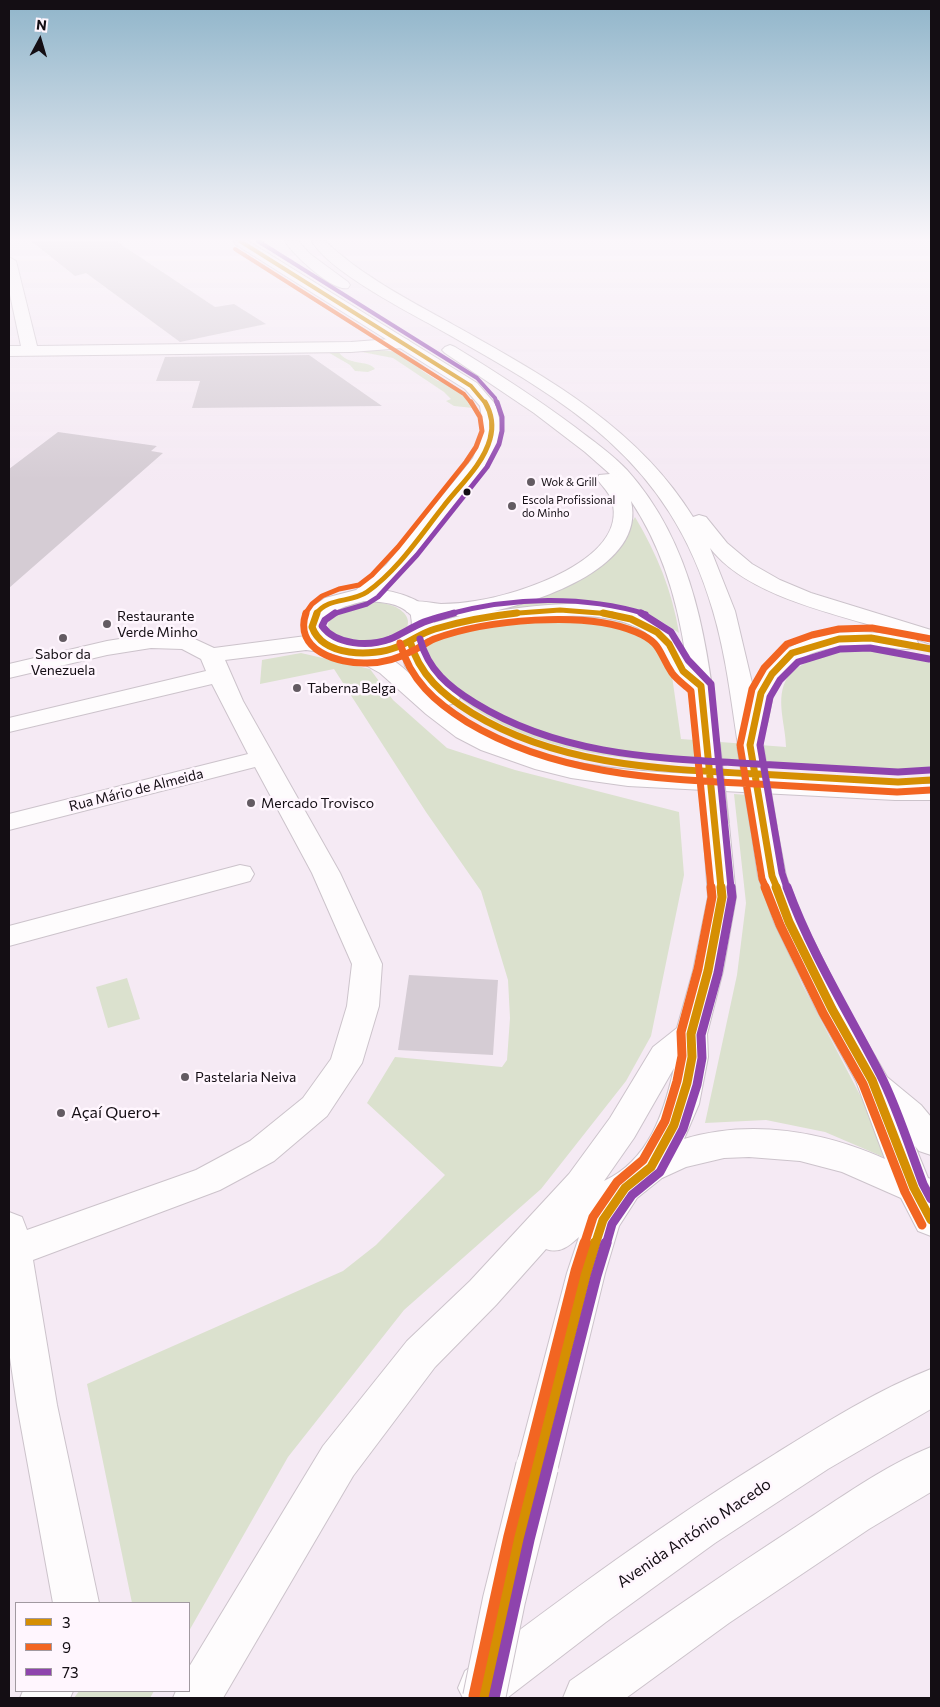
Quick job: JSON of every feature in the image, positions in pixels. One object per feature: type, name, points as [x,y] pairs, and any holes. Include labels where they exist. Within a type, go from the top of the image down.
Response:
[{"type":"main road","points":[[364,595],[393,569],[482,459],[493,431],[488,405],[471,386],[367,321]]},
{"type":"main road","points":[[401,321],[508,386],[561,424],[596,451],[626,480],[645,509],[670,554],[688,610],[707,744],[722,897],[708,971],[691,1034],[692,1056],[682,1104],[674,1126],[638,1177],[603,1220],[586,1273],[504,1600],[484,1698]]},
{"type":"main road","points":[[436,321],[537,380],[604,427],[643,463],[677,506],[703,553],[724,611],[737,668],[772,876],[789,922],[828,1002],[872,1080],[923,1192],[931,1220]]},
{"type":"main road","points":[[16,323],[30,351]]},
{"type":"main road","points":[[9,352],[351,347],[403,343]]},
{"type":"main road","points":[[329,646],[318,638],[312,629],[313,619],[320,610],[339,600],[364,595],[379,595],[410,605],[457,610],[518,599],[561,583],[608,550],[620,530],[623,510],[619,495],[561,424]]},
{"type":"main road","points":[[677,506],[697,518],[703,528],[735,564],[754,576],[789,592],[931,637]]},
{"type":"main road","points":[[393,569],[396,589],[422,616],[423,625],[414,638],[416,666],[439,690],[466,712],[503,733],[537,746],[594,761],[641,768],[888,781],[931,780]]},
{"type":"main road","points":[[270,646],[306,643],[362,653],[388,650],[414,638],[466,621],[560,611],[602,611],[629,618],[652,628],[668,642],[680,667],[700,686]]},
{"type":"main road","points":[[9,725],[215,665],[270,646],[293,634],[312,629]]},
{"type":"main road","points":[[750,744],[761,693],[772,674],[792,653],[839,639],[871,638],[931,648]]},
{"type":"main road","points":[[9,671],[107,648],[151,641],[186,642],[215,665],[231,701],[326,873],[366,964],[363,1006],[346,1063],[315,1108],[262,1152],[208,1180],[11,1239],[37,1405],[76,1602]]},
{"type":"main road","points":[[362,653],[378,659],[391,669],[428,704],[454,725],[490,745],[531,760],[587,774],[656,780],[895,792],[931,792]]},
{"type":"main road","name":"Rua Mário de Almeida","points":[[9,822],[262,758]]},
{"type":"main road","points":[[9,936],[240,874]]},
{"type":"main road","points":[[197,1698],[338,1461],[421,1354],[483,1293],[582,1185],[622,1128],[664,1056],[691,1034]]},
{"type":"main road","points":[[872,1080],[909,1115],[931,1141]]},
{"type":"main road","points":[[483,1293],[596,1202],[678,1154],[703,1146],[735,1143],[771,1144],[812,1150],[848,1160],[923,1192]]},
{"type":"main road","name":"Avenida António Macedo","points":[[470,1698],[531,1650],[678,1541],[809,1456],[871,1419],[931,1388]]},
{"type":"main road","points":[[587,1698],[712,1607],[854,1514],[931,1468]]},
{"type":"green space","points":[[369,350],[392,351],[410,358],[424,366],[421,370],[438,381],[448,382],[462,392],[473,408],[454,406],[446,401],[451,399],[444,392],[393,358],[362,352]]},
{"type":"green space","points":[[326,351],[338,351],[347,359],[368,364],[375,369],[368,372],[355,371],[350,365]]},
{"type":"green space","points":[[635,517],[663,573],[679,633],[659,620],[630,610],[434,623],[433,614],[523,601],[567,587],[602,565],[624,536]]},
{"type":"green space","points":[[365,602],[381,603],[396,607],[404,613],[408,622],[407,627],[399,636],[387,641],[372,643],[357,643],[333,634],[328,626],[334,613],[346,606]]},
{"type":"green space","points":[[588,617],[620,622],[648,633],[669,655],[681,739],[786,747],[781,706],[782,690],[787,678],[799,667],[826,654],[855,648],[885,648],[931,657],[931,770],[844,770],[678,762],[599,754],[561,746],[524,734],[489,717],[438,681],[426,668],[423,661],[421,649],[435,637],[447,632],[558,618]]},
{"type":"green space","points":[[301,653],[370,669],[393,700],[447,748],[515,770],[679,812],[684,875],[651,1036],[626,1081],[541,1189],[404,1310],[288,1457],[190,1629],[190,1602],[132,1602],[87,1384],[343,1271],[376,1245],[445,1175],[367,1103],[395,1057],[502,1067],[507,1060],[510,1018],[508,980],[481,891],[426,812],[334,669],[260,684],[262,660]]},
{"type":"green space","points":[[734,794],[747,795],[767,903],[802,984],[895,1162],[825,1132],[766,1120],[705,1123],[737,975],[746,903]]},
{"type":"green space","points":[[127,978],[140,1019],[108,1028],[96,987]]},
{"type":"green space","points":[[78,1692],[153,1692],[150,1698],[74,1698]]},
{"type":"building","points":[[151,321],[261,321],[266,324],[180,342]]},
{"type":"building","points":[[309,355],[382,406],[192,408],[200,381],[156,381],[165,357]]},
{"type":"building","points":[[58,432],[157,446],[151,451],[163,453],[9,588],[9,469]]},
{"type":"building","points":[[409,975],[498,980],[493,1055],[398,1050]]},
{"type":"transit line","name":"9","points":[[348,321],[464,394],[477,410],[482,424],[482,431],[471,456],[381,566],[361,584],[339,589],[312,604],[305,614],[302,626],[304,637],[321,652],[345,661],[357,663],[385,661],[396,658],[434,639],[454,633],[532,621],[585,621],[609,624],[629,629],[654,642],[660,649],[672,673],[691,691],[712,897],[698,969],[681,1032],[682,1056],[677,1081],[665,1121],[643,1160],[617,1182],[593,1217],[576,1271],[509,1536],[474,1696]]},
{"type":"transit line","name":"3","points":[[367,321],[471,386],[486,403],[491,415],[492,428],[485,452],[413,546],[391,571],[367,592],[332,603],[319,611],[314,618],[312,627],[315,634],[321,640],[339,649],[358,653],[371,653],[397,647],[423,633],[455,623],[505,614],[560,610],[610,614],[631,619],[657,632],[666,639],[683,671],[701,686],[722,897],[708,971],[691,1034],[692,1057],[687,1083],[674,1125],[651,1167],[625,1188],[603,1220],[586,1273],[519,1538],[484,1698]]},
{"type":"transit line","name":"73","points":[[385,321],[477,378],[495,398],[502,417],[502,431],[499,444],[487,467],[417,555],[378,597],[367,604],[335,613],[325,620],[322,626],[326,632],[339,639],[363,643],[378,642],[429,620],[454,613],[484,607],[552,601],[586,602],[618,606],[646,615],[668,628],[677,639],[688,660],[707,677],[711,684],[732,897],[718,973],[701,1035],[702,1058],[697,1085],[683,1129],[660,1172],[632,1195],[612,1224],[596,1276],[529,1540],[494,1698]]},
{"type":"transit line","name":"9","points":[[922,1225],[905,1192],[863,1084],[823,1013],[780,925],[762,879],[740,745],[752,689],[764,668],[787,644],[812,635],[839,629],[872,628],[931,639]]},
{"type":"transit line","name":"3","points":[[931,649],[871,638],[839,639],[792,653],[772,674],[761,693],[750,745],[772,876],[789,922],[832,1009],[872,1080],[914,1188],[931,1220]]},
{"type":"transit line","name":"73","points":[[420,639],[422,649],[436,672],[465,697],[496,716],[528,731],[561,742],[629,755],[664,759],[898,772],[930,770]]},
{"type":"transit line","name":"3","points":[[410,641],[422,670],[450,699],[491,724],[523,739],[557,751],[626,765],[698,771],[898,782],[931,780]]},
{"type":"transit line","name":"9","points":[[400,643],[408,665],[419,683],[453,713],[486,733],[519,749],[553,760],[588,769],[697,781],[897,792],[931,790]]},
{"type":"transit line","name":"73","points":[[929,659],[870,648],[840,649],[798,662],[780,680],[770,697],[760,745],[782,873],[798,918],[841,1004],[881,1076],[923,1184],[931,1199]]},
{"type":"place","name":"Wok & Grill","points":[[531,482]]},
{"type":"place","name":"Escola Profissional do Minho","points":[[512,506]]},
{"type":"place","name":"Restaurante Verde Minho","points":[[107,624]]},
{"type":"place","name":"Sabor da Venezuela","points":[[63,638]]},
{"type":"place","name":"Taberna Belga","points":[[297,688]]},
{"type":"place","name":"Mercado Trovisco","points":[[251,803]]},
{"type":"place","name":"Pastelaria Neiva","points":[[185,1077]]},
{"type":"place","name":"Açaí Quero+","points":[[61,1113]]}]
